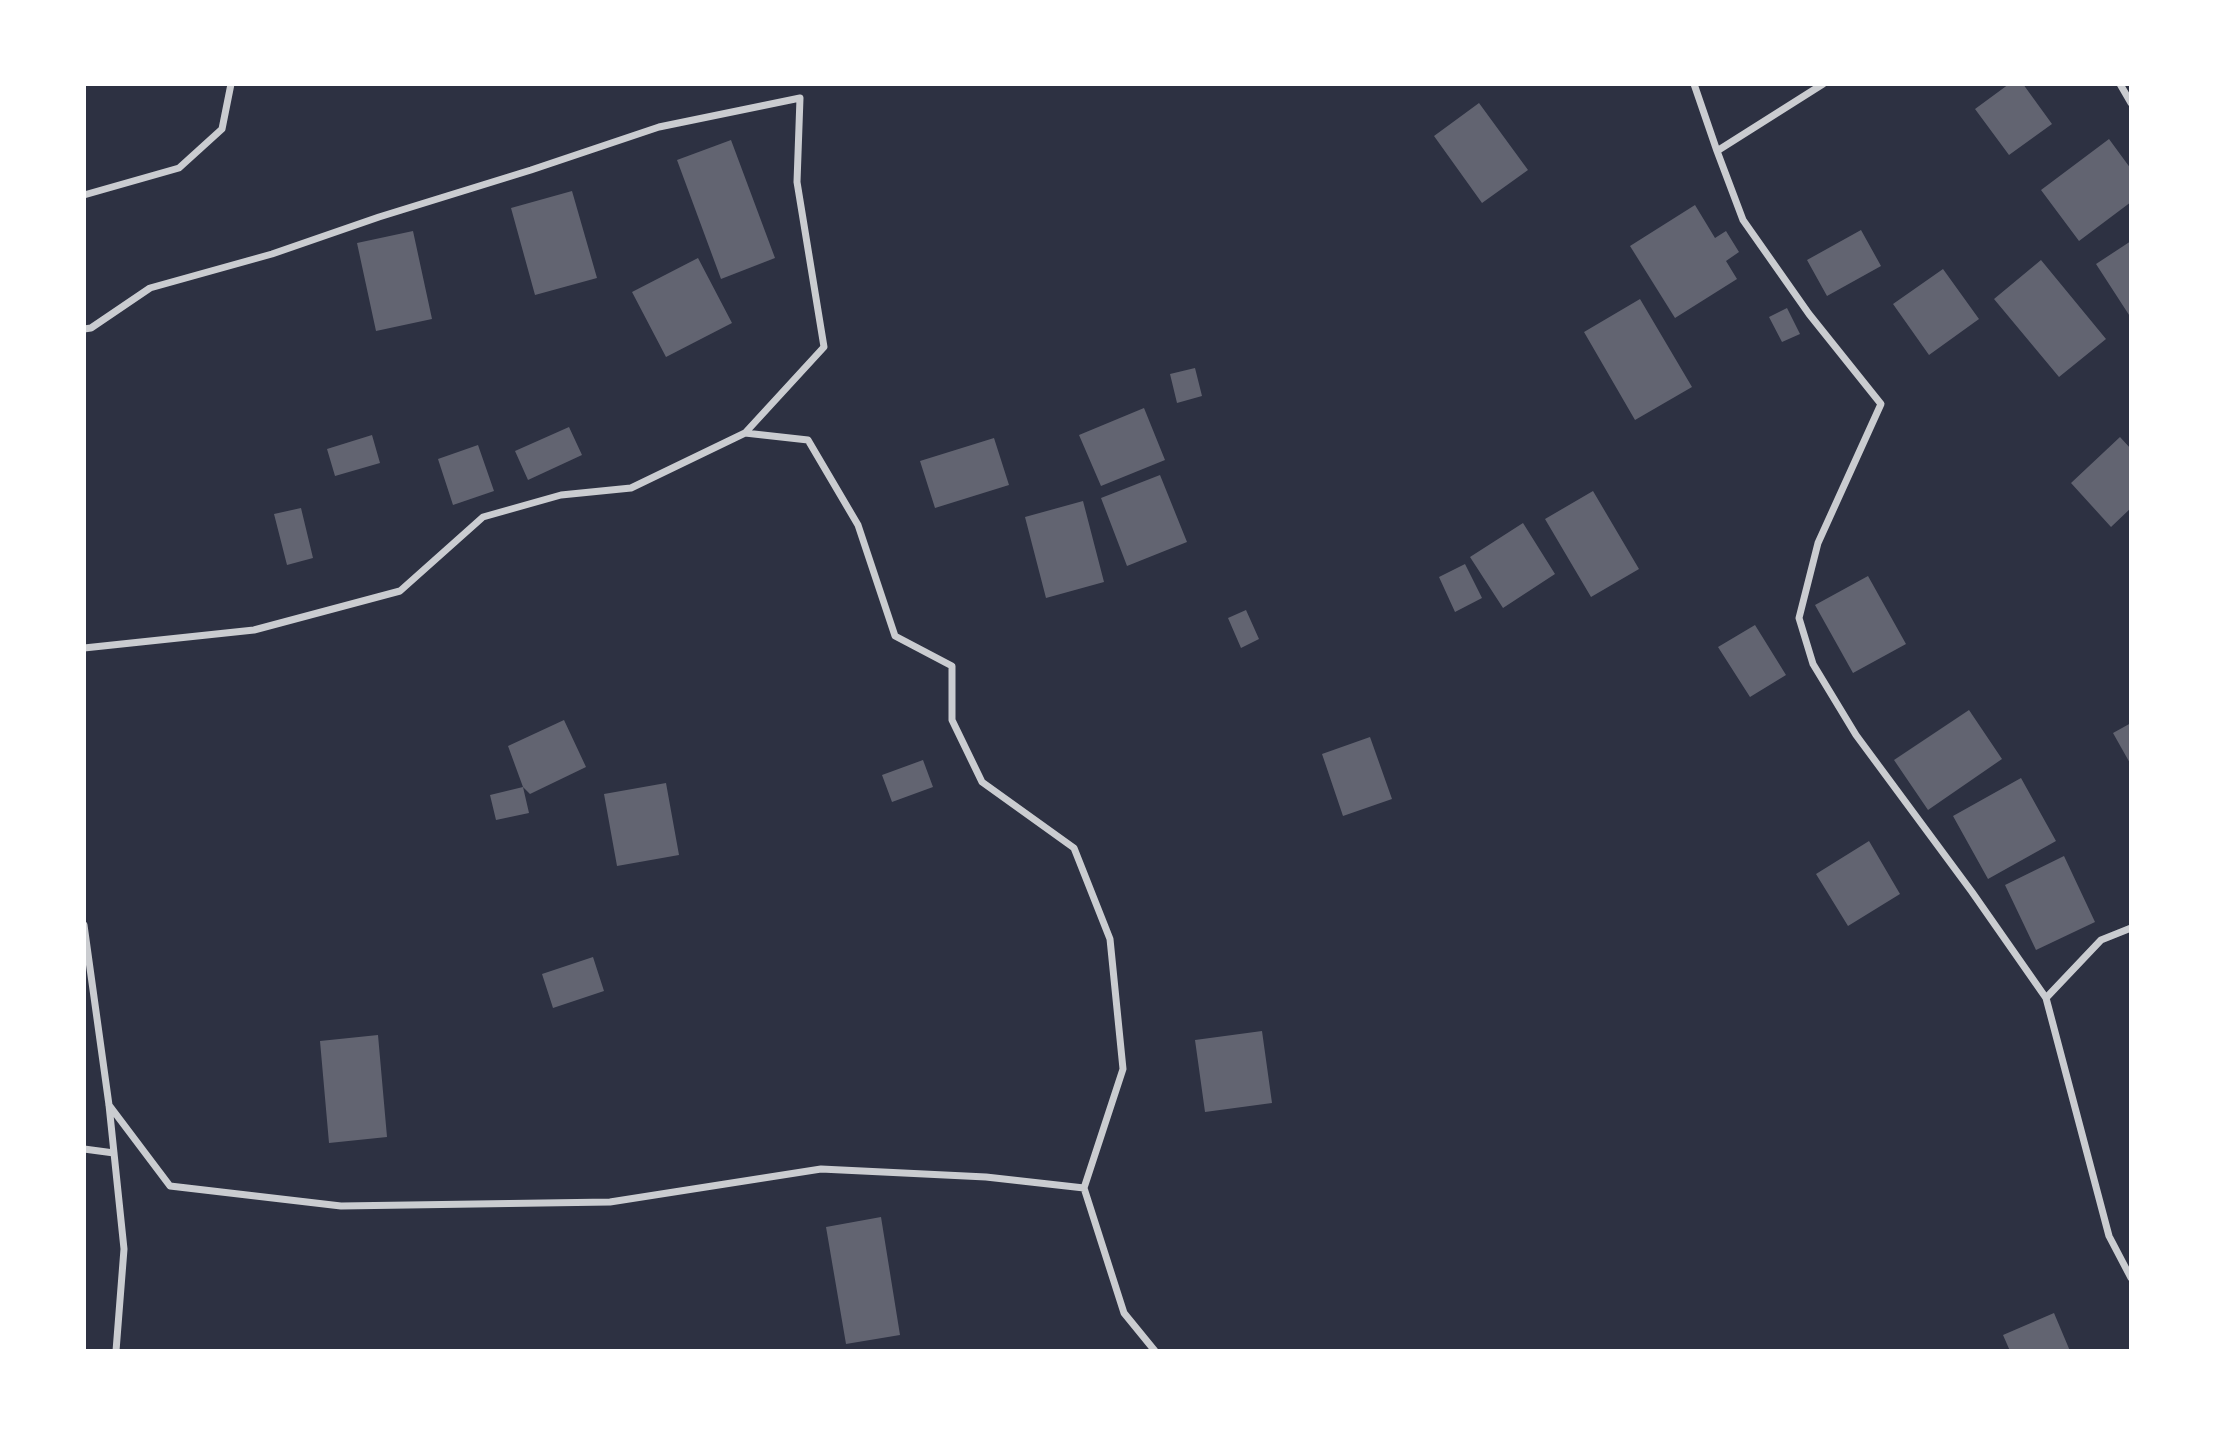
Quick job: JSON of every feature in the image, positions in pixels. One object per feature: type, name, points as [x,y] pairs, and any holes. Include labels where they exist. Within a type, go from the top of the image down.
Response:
[{"type":"street","points":[[84,195],[179,168],[222,129],[231,84]]},
{"type":"street","points":[[1694,84],[1744,220],[1809,314],[1881,404],[1818,543],[1798,618],[1813,664],[1856,735],[2046,998],[2109,1236],[2131,1278]]},
{"type":"street","points":[[1717,150],[1823,84]]},
{"type":"street","points":[[2120,84],[2131,103]]},
{"type":"street","points":[[84,329],[91,328],[150,288],[272,254],[379,216],[531,170],[659,127],[800,98],[797,182],[824,347],[745,433],[631,488],[561,495],[483,517],[400,591],[254,630],[84,648]]},
{"type":"street","points":[[745,433],[808,440],[858,526],[895,636],[952,666],[951,720],[982,782],[1074,848],[1110,939],[1123,1069],[1084,1188],[1124,1313],[1155,1351]]},
{"type":"street","points":[[84,925],[109,1105],[124,1250],[116,1351]]},
{"type":"street","points":[[2046,998],[2101,940],[2131,928]]},
{"type":"street","points":[[109,1105],[170,1186],[341,1206],[610,1202],[821,1169],[986,1177],[1084,1188]]},
{"type":"street","points":[[84,1149],[114,1153]]},
{"type":"building","points":[[2009,84],[2023,84],[2052,124],[2009,155],[1975,109]]},
{"type":"building","points":[[1479,103],[1528,170],[1482,203],[1434,136]]},
{"type":"building","points":[[2109,139],[2131,169],[2131,202],[2079,241],[2041,190]]},
{"type":"building","points":[[731,140],[775,258],[721,279],[677,160]]},
{"type":"building","points":[[572,191],[597,278],[535,295],[511,208]]},
{"type":"building","points":[[1695,205],[1715,238],[1726,231],[1739,252],[1726,261],[1737,279],[1675,318],[1630,246]]},
{"type":"building","points":[[1861,230],[1881,266],[1827,296],[1807,260]]},
{"type":"building","points":[[413,231],[432,319],[376,331],[357,243]]},
{"type":"building","points":[[2131,241],[2131,318],[2096,264]]},
{"type":"building","points":[[698,258],[732,323],[666,357],[632,292]]},
{"type":"building","points":[[2041,260],[2106,339],[2059,377],[1994,299]]},
{"type":"building","points":[[1943,269],[1979,319],[1929,355],[1893,304]]},
{"type":"building","points":[[1640,299],[1692,387],[1635,420],[1584,332]]},
{"type":"building","points":[[1787,308],[1800,334],[1782,342],[1769,317]]},
{"type":"building","points":[[1195,368],[1202,396],[1177,403],[1170,374]]},
{"type":"building","points":[[1144,408],[1165,460],[1101,486],[1079,435]]},
{"type":"building","points":[[569,427],[582,455],[528,480],[515,451]]},
{"type":"building","points":[[372,435],[380,463],[335,476],[327,449]]},
{"type":"building","points":[[2120,437],[2131,449],[2131,508],[2111,527],[2071,483]]},
{"type":"building","points":[[994,438],[1009,485],[935,508],[920,461]]},
{"type":"building","points":[[478,445],[494,491],[453,505],[438,459]]},
{"type":"building","points":[[1160,475],[1187,542],[1127,566],[1101,498]]},
{"type":"building","points":[[1593,491],[1639,569],[1591,597],[1545,519]]},
{"type":"building","points":[[1083,501],[1104,582],[1046,598],[1025,517]]},
{"type":"building","points":[[301,508],[313,558],[287,565],[274,514]]},
{"type":"building","points":[[1523,523],[1555,574],[1503,608],[1470,557]]},
{"type":"building","points":[[1465,564],[1482,598],[1455,612],[1439,577]]},
{"type":"building","points":[[1868,576],[1906,644],[1853,673],[1815,605]]},
{"type":"building","points":[[1246,610],[1259,639],[1241,648],[1228,618]]},
{"type":"building","points":[[1755,625],[1786,675],[1750,697],[1718,647]]},
{"type":"building","points":[[1969,710],[2002,759],[1928,810],[1894,760]]},
{"type":"building","points":[[564,720],[586,767],[530,794],[523,787],[508,746]]},
{"type":"building","points":[[2131,723],[2131,765],[2113,733]]},
{"type":"building","points":[[1370,737],[1392,799],[1343,816],[1322,754]]},
{"type":"building","points":[[923,760],[933,787],[892,802],[882,775]]},
{"type":"building","points":[[2021,778],[2056,841],[1988,879],[1953,816]]},
{"type":"building","points":[[666,783],[679,855],[617,866],[604,794]]},
{"type":"building","points":[[523,787],[529,813],[496,820],[490,795]]},
{"type":"building","points":[[1869,841],[1900,894],[1848,926],[1816,874]]},
{"type":"building","points":[[2064,856],[2095,922],[2036,950],[2005,885]]},
{"type":"building","points":[[593,957],[604,991],[553,1008],[542,974]]},
{"type":"building","points":[[1262,1031],[1272,1103],[1205,1112],[1195,1040]]},
{"type":"building","points":[[378,1035],[387,1137],[329,1143],[320,1041]]},
{"type":"building","points":[[881,1217],[900,1335],[846,1344],[826,1227]]},
{"type":"building","points":[[2054,1313],[2070,1351],[2010,1351],[2003,1335]]}]
